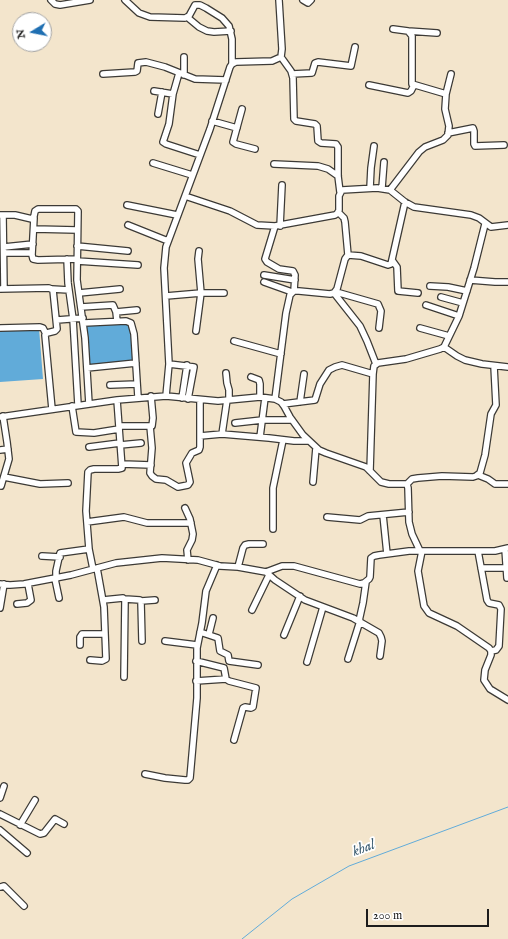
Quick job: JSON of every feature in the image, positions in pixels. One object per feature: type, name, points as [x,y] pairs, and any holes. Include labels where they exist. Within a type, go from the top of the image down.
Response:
[{"type":"street","points":[[51,0],[55,4],[60,5],[90,0]]},
{"type":"street","points":[[125,0],[139,13],[146,17],[187,17],[199,27],[207,31],[231,31]]},
{"type":"street","points":[[279,0],[282,49],[281,57],[292,74],[294,86],[293,118],[296,121],[316,125],[318,139],[320,142],[337,145],[339,150],[338,176],[340,192],[338,212],[344,218],[345,222],[348,255],[345,259],[335,293],[360,326],[376,364]]},
{"type":"street","points":[[303,0],[308,3],[311,0]]},
{"type":"street","points":[[166,396],[169,364],[164,260],[168,241],[232,64],[233,47],[231,31],[229,26],[222,18],[196,3],[190,16],[187,17]]},
{"type":"street","points":[[393,30],[437,33]]},
{"type":"street","points":[[369,85],[408,93],[411,92],[414,85],[412,79],[412,40],[411,34],[408,31]]},
{"type":"street","points":[[292,74],[312,73],[315,63],[318,62],[351,66],[355,47]]},
{"type":"street","points":[[184,56],[182,74],[173,94],[170,120],[163,140],[164,143],[200,155]]},
{"type":"street","points":[[232,64],[240,61],[272,61],[281,57]]},
{"type":"street","points":[[103,74],[136,72],[138,63],[146,62],[165,67],[197,80],[226,80]]},
{"type":"street","points":[[390,190],[419,152],[425,147],[443,140],[448,133],[449,126],[445,109],[446,94],[451,74]]},
{"type":"street","points":[[414,85],[446,94]]},
{"type":"street","points":[[154,90],[173,94]]},
{"type":"street","points":[[158,114],[162,92]]},
{"type":"street","points":[[242,109],[237,128],[232,139],[234,143],[255,149]]},
{"type":"street","points":[[212,121],[237,128]]},
{"type":"street","points":[[448,133],[473,128],[475,146],[504,145]]},
{"type":"street","points":[[370,188],[374,146]]},
{"type":"street","points":[[382,188],[384,162]]},
{"type":"street","points":[[153,163],[192,175]]},
{"type":"street","points":[[274,164],[318,166],[328,169],[338,176]]},
{"type":"street","points":[[275,399],[286,313],[289,298],[293,292],[295,280],[292,270],[279,269],[265,260],[278,226],[282,185]]},
{"type":"street","points":[[340,192],[345,190],[382,188],[390,190],[405,202],[419,208],[471,215],[479,218],[491,227],[508,225]]},
{"type":"street","points":[[184,196],[230,211],[257,225],[278,226],[334,215],[338,212]]},
{"type":"street","points":[[348,255],[361,256],[391,264],[405,202]]},
{"type":"street","points":[[127,205],[177,216]]},
{"type":"street","points":[[89,404],[84,321],[77,280],[77,260],[76,246],[78,214],[76,209],[38,209],[35,211],[32,253],[33,258],[36,260],[67,259],[77,260],[138,265]]},
{"type":"street","points":[[34,218],[2,215],[2,239],[4,250],[2,289],[48,288],[69,290]]},
{"type":"street","points":[[370,471],[373,369],[376,364],[415,357],[444,347],[459,316],[485,224]]},
{"type":"street","points":[[128,225],[168,241]]},
{"type":"street","points":[[34,229],[77,230]]},
{"type":"street","points":[[4,250],[33,244]]},
{"type":"street","points":[[76,246],[128,250]]},
{"type":"street","points":[[4,250],[32,253]]},
{"type":"street","points":[[196,331],[201,293],[198,259],[199,250]]},
{"type":"street","points":[[67,259],[73,319],[76,432],[94,432],[119,428],[150,426]]},
{"type":"street","points":[[392,260],[397,268],[398,291],[418,293]]},
{"type":"street","points":[[264,275],[295,280]]},
{"type":"street","points":[[470,280],[508,282]]},
{"type":"street","points":[[264,282],[293,292],[335,293],[378,304],[381,311],[379,328]]},
{"type":"street","points":[[430,286],[448,287],[466,291]]},
{"type":"street","points":[[46,334],[56,330],[57,320],[52,289]]},
{"type":"street","points":[[79,293],[120,289]]},
{"type":"street","points":[[166,296],[224,293]]},
{"type":"street","points":[[441,297],[463,302]]},
{"type":"street","points":[[81,307],[111,305],[114,307],[116,312],[117,321]]},
{"type":"street","points":[[426,305],[459,316]]},
{"type":"street","points":[[116,312],[137,310]]},
{"type":"street","points":[[57,320],[73,319],[84,321],[117,321],[128,322],[132,325],[134,334],[138,397]]},
{"type":"street","points":[[0,328],[40,326],[43,328],[46,334],[52,409]]},
{"type":"street","points":[[420,328],[449,336]]},
{"type":"street","points":[[234,341],[281,354]]},
{"type":"street","points":[[444,347],[465,360],[494,366],[508,367]]},
{"type":"street","points":[[87,368],[136,363]]},
{"type":"street","points":[[169,364],[193,366],[194,369],[188,399]]},
{"type":"street","points":[[182,398],[187,365]]},
{"type":"street","points":[[283,404],[311,401],[316,399],[320,384],[329,370],[335,367],[342,365],[373,374]]},
{"type":"street","points":[[478,475],[485,455],[491,414],[496,405],[494,366]]},
{"type":"street","points":[[222,434],[230,390],[227,383],[226,373]]},
{"type":"street","points":[[300,402],[304,374]]},
{"type":"street","points":[[251,377],[258,378],[260,381],[263,398],[260,437]]},
{"type":"street","points":[[110,385],[137,384]]},
{"type":"street","points":[[151,396],[153,422],[152,426],[150,426],[152,454],[151,475],[154,479],[166,480],[178,487],[188,485],[190,482],[186,463],[192,453],[199,450],[200,400]]},
{"type":"street","points":[[1,486],[8,463],[8,449],[1,416],[151,396],[166,396],[200,400],[275,399],[283,404],[292,420],[308,441],[316,448],[326,454],[366,467],[381,482],[389,484],[407,484],[412,479],[418,478],[442,476],[473,477],[478,475],[495,484],[508,484]]},
{"type":"street","points":[[90,660],[106,660],[103,600],[89,549],[86,502],[88,471],[98,468],[120,469],[122,467],[116,400]]},
{"type":"street","points":[[235,423],[262,420],[292,420]]},
{"type":"street","points":[[200,436],[222,434],[308,441]]},
{"type":"street","points":[[273,529],[273,495],[283,440]]},
{"type":"street","points":[[89,447],[120,444],[141,444]]},
{"type":"street","points":[[313,482],[316,448]]},
{"type":"street","points":[[0,450],[8,449]]},
{"type":"street","points":[[122,464],[151,465]]},
{"type":"street","points":[[4,477],[40,484],[68,483]]},
{"type":"street","points":[[407,484],[410,528],[421,551],[418,566],[418,577],[422,600],[426,610],[457,626],[489,648],[491,651],[491,656],[485,670],[484,680],[490,690],[508,700]]},
{"type":"street","points":[[185,508],[191,523],[192,538],[187,550],[188,560]]},
{"type":"street","points":[[327,517],[360,520],[368,516],[409,512]]},
{"type":"street","points":[[383,515],[387,554]]},
{"type":"street","points":[[87,522],[124,517],[149,524],[161,522],[191,523]]},
{"type":"street","points":[[238,567],[245,545],[262,544]]},
{"type":"street","points":[[59,598],[55,579],[56,568],[61,553],[89,549]]},
{"type":"street","points":[[348,659],[364,603],[366,582],[370,576],[372,557],[421,551],[495,551],[507,549],[507,578]]},
{"type":"street","points":[[478,551],[487,600],[489,603],[500,605],[501,611],[498,646],[496,650],[491,651]]},
{"type":"street","points":[[42,556],[60,557]]},
{"type":"street","points":[[0,608],[2,584],[28,584],[55,579],[116,563],[150,559],[204,561],[217,565],[238,567],[268,574],[310,602],[359,621],[380,635],[382,641],[380,656]]},
{"type":"street","points":[[145,774],[171,779],[189,779],[197,698],[196,661],[198,645],[206,591],[217,565]]},
{"type":"street","points":[[252,610],[268,574],[286,566],[294,566],[316,571],[360,584],[366,582]]},
{"type":"street","points":[[481,568],[506,568]]},
{"type":"street","points":[[17,604],[31,600],[28,584]]},
{"type":"street","points":[[284,635],[300,596]]},
{"type":"street","points":[[103,600],[118,598],[141,601],[155,600]]},
{"type":"street","points":[[124,678],[125,599]]},
{"type":"street","points":[[141,601],[142,641]]},
{"type":"street","points":[[307,662],[323,607]]},
{"type":"street","points":[[209,634],[212,618]]},
{"type":"street","points":[[200,632],[218,638],[220,651],[228,655],[229,661],[258,665]]},
{"type":"street","points":[[80,645],[80,636],[82,634],[105,634]]},
{"type":"street","points":[[165,641],[198,645]]},
{"type":"street","points":[[196,661],[224,668],[226,679]]},
{"type":"street","points":[[196,681],[226,679],[257,689],[252,707],[243,708],[234,740]]},
{"type":"street","points":[[0,798],[4,786]]},
{"type":"street","points":[[20,825],[35,800]]},
{"type":"street","points":[[0,814],[40,834],[44,833],[55,819],[64,824]]},
{"type":"street","points":[[0,830],[27,853]]},
{"type":"street","points":[[0,887],[4,886],[24,906]]},
{"type":"water","points":[[129,321],[134,362],[90,368],[85,326]]},
{"type":"water","points":[[39,328],[43,379],[0,382],[0,330]]},
{"type":"waterway","name":"khal","points":[[242,939],[292,899],[349,866],[508,807]]}]
